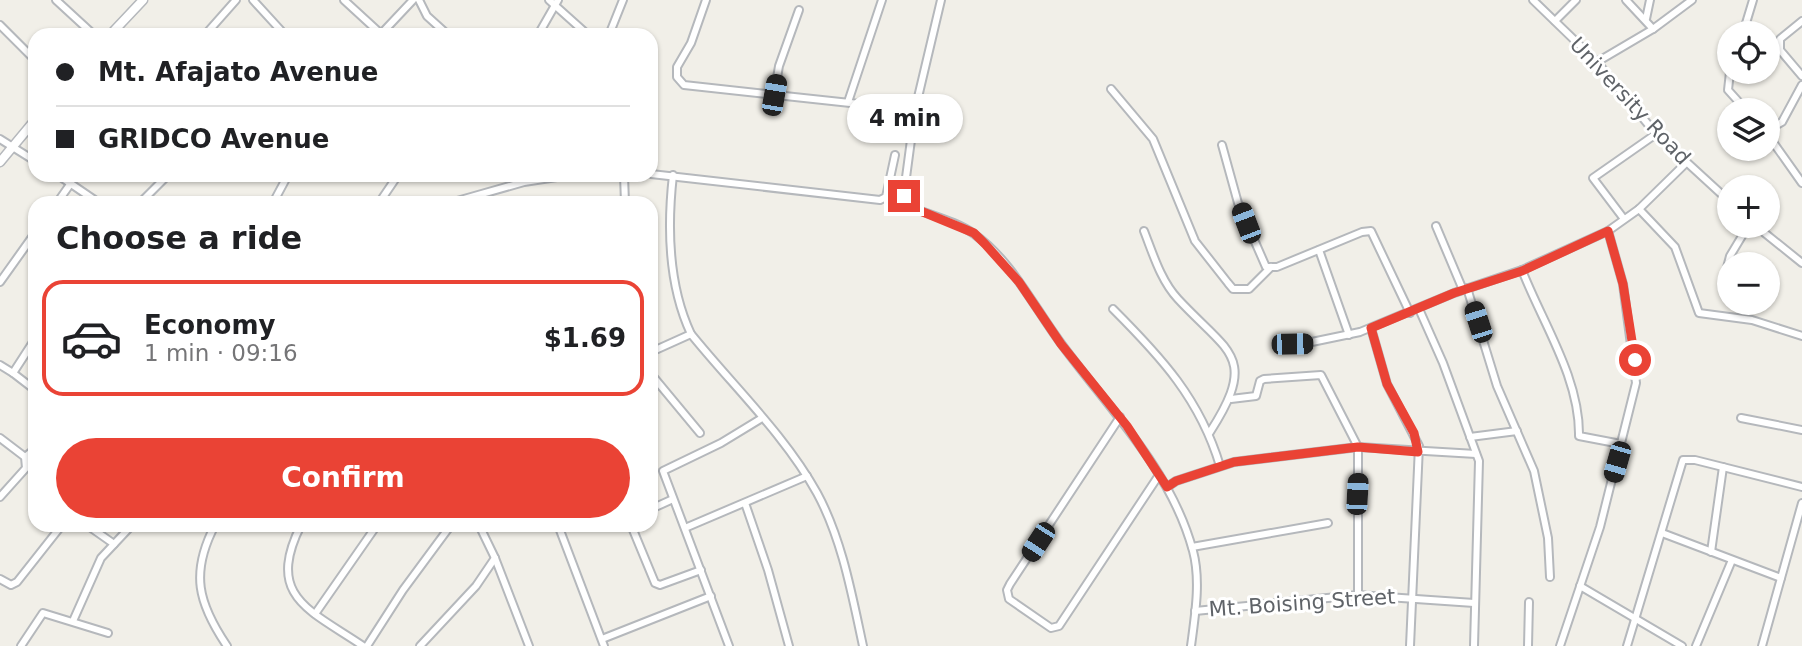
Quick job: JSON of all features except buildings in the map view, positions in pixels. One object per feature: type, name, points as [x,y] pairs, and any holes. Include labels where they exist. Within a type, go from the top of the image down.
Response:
[{"type":"street","points":[[56,0],[86,28]]},
{"type":"street","points":[[117,28],[143,0]]},
{"type":"street","points":[[211,28],[236,0]]},
{"type":"street","points":[[253,0],[279,28]]},
{"type":"street","points":[[344,0],[374,28]]},
{"type":"street","points":[[388,28],[416,0],[427,16],[440,28]]},
{"type":"street","points":[[549,0],[580,28]]},
{"type":"street","points":[[612,28],[623,0]]},
{"type":"street","points":[[706,0],[691,43],[677,67],[680,81],[684,85],[915,110]]},
{"type":"street","points":[[848,102],[882,0]]},
{"type":"street","points":[[941,0],[915,110],[904,196],[906,205],[974,233],[985,244],[1019,282],[1061,344],[1120,417],[1167,487],[1192,547],[1197,579],[1191,646]]},
{"type":"street","name":"University Road","points":[[1533,0],[1597,62],[1656,134],[1717,190]]},
{"type":"street","points":[[1555,21],[1576,0]]},
{"type":"street","points":[[1626,0],[1653,29]]},
{"type":"street","points":[[1646,19],[1650,0]]},
{"type":"street","points":[[1597,62],[1653,29],[1692,0]]},
{"type":"street","points":[[1747,21],[1753,0]]},
{"type":"street","points":[[542,28],[556,4]]},
{"type":"street","points":[[774,95],[779,66],[799,10]]},
{"type":"street","points":[[1802,21],[1780,39],[1780,50],[1802,76]]},
{"type":"street","points":[[0,25],[28,53]]},
{"type":"street","points":[[1780,123],[1802,85]]},
{"type":"street","points":[[1111,89],[1153,139],[1195,241],[1233,289],[1249,289],[1271,267],[1362,232],[1371,231],[1410,313]]},
{"type":"street","points":[[0,162],[28,128]]},
{"type":"street","points":[[1624,219],[1593,178],[1656,134]]},
{"type":"street","points":[[0,139],[28,157]]},
{"type":"street","points":[[1222,145],[1262,263],[1271,267]]},
{"type":"street","points":[[1780,150],[1802,183]]},
{"type":"street","points":[[658,174],[884,199],[895,155]]},
{"type":"street","points":[[1278,344],[1307,343],[1349,335],[1465,289],[1522,271],[1608,231],[1639,209],[1686,163]]},
{"type":"street","points":[[673,175],[669,206],[671,253],[679,301],[691,334],[762,418],[818,494],[836,541],[863,646]]},
{"type":"street","points":[[73,182],[90,196]]},
{"type":"street","points":[[147,196],[161,182]]},
{"type":"street","points":[[475,196],[524,182]]},
{"type":"street","points":[[1639,209],[1675,247],[1699,313],[1752,320],[1802,336]]},
{"type":"street","points":[[1436,226],[1465,289],[1497,386],[1534,471],[1543,506],[1550,576]]},
{"type":"street","points":[[1144,231],[1155,260],[1177,298],[1218,336],[1229,351],[1236,373],[1231,399],[1210,432]]},
{"type":"street","points":[[1560,646],[1600,527],[1636,372],[1623,284],[1608,231]]},
{"type":"street","points":[[1771,238],[1802,263]]},
{"type":"street","points":[[0,282],[28,243]]},
{"type":"street","points":[[1319,250],[1349,335]]},
{"type":"street","points":[[1522,271],[1567,377],[1578,412],[1578,436],[1621,444]]},
{"type":"street","points":[[1113,309],[1159,355],[1210,432],[1220,466]]},
{"type":"street","points":[[1419,309],[1430,330],[1479,468],[1474,646]]},
{"type":"street","points":[[1371,328],[1387,384],[1414,433],[1418,450],[1410,646]]},
{"type":"street","points":[[658,349],[691,334]]},
{"type":"street","points":[[13,373],[28,350]]},
{"type":"street","points":[[0,365],[28,385]]},
{"type":"street","points":[[1231,399],[1253,398],[1260,381],[1264,379],[1321,375],[1358,447],[1358,595]]},
{"type":"street","points":[[658,382],[700,433]]},
{"type":"street","points":[[1120,417],[1010,584],[1007,590],[1009,599],[1051,628],[1059,626],[1159,475]]},
{"type":"street","points":[[729,646],[663,475],[666,467],[721,443],[762,418]]},
{"type":"street","points":[[1741,418],[1802,430]]},
{"type":"street","points":[[1470,437],[1517,431]]},
{"type":"street","points":[[0,438],[25,457],[26,468],[0,497]]},
{"type":"street","points":[[1167,487],[1220,466],[1358,447],[1476,454]]},
{"type":"street","points":[[1627,646],[1683,460],[1695,460],[1802,487]]},
{"type":"street","points":[[1711,552],[1723,467]]},
{"type":"street","points":[[685,528],[807,477]]},
{"type":"street","points":[[658,506],[673,499]]},
{"type":"street","points":[[745,503],[768,570],[788,644],[779,646]]},
{"type":"street","points":[[1762,646],[1802,503]]},
{"type":"street","points":[[1192,547],[1328,523]]},
{"type":"street","points":[[0,579],[12,585],[17,582],[56,532]]},
{"type":"street","points":[[97,532],[114,544]]},
{"type":"street","points":[[73,621],[101,558],[125,532]]},
{"type":"street","points":[[212,532],[200,559],[200,588],[206,609],[227,646]]},
{"type":"street","points":[[298,532],[287,561],[287,578],[294,595],[315,614],[365,646],[446,532]]},
{"type":"street","points":[[315,614],[372,532]]},
{"type":"street","points":[[482,532],[529,646]]},
{"type":"street","points":[[561,532],[603,643],[711,596]]},
{"type":"street","points":[[634,532],[655,583],[660,585],[701,570]]},
{"type":"street","points":[[1662,533],[1781,578]]},
{"type":"street","points":[[420,646],[476,586],[495,558]]},
{"type":"street","points":[[1696,646],[1732,560]]},
{"type":"street","points":[[1580,586],[1682,646]]},
{"type":"street","name":"Mt. Boising Street","points":[[1195,611],[1358,595],[1410,596],[1474,603]]},
{"type":"street","points":[[1528,646],[1529,602]]},
{"type":"street","points":[[22,646],[39,615],[50,614],[108,633]]},
{"type":"route","points":[[904,196],[906,205],[974,233],[985,244],[1033,300],[1061,344],[1127,426],[1167,487],[1208,469],[1234,462],[1358,447],[1418,452],[1419,446],[1414,433],[1387,384],[1371,328],[1467,288],[1522,271],[1579,242],[1608,231],[1612,237],[1623,284],[1635,360]]}]
